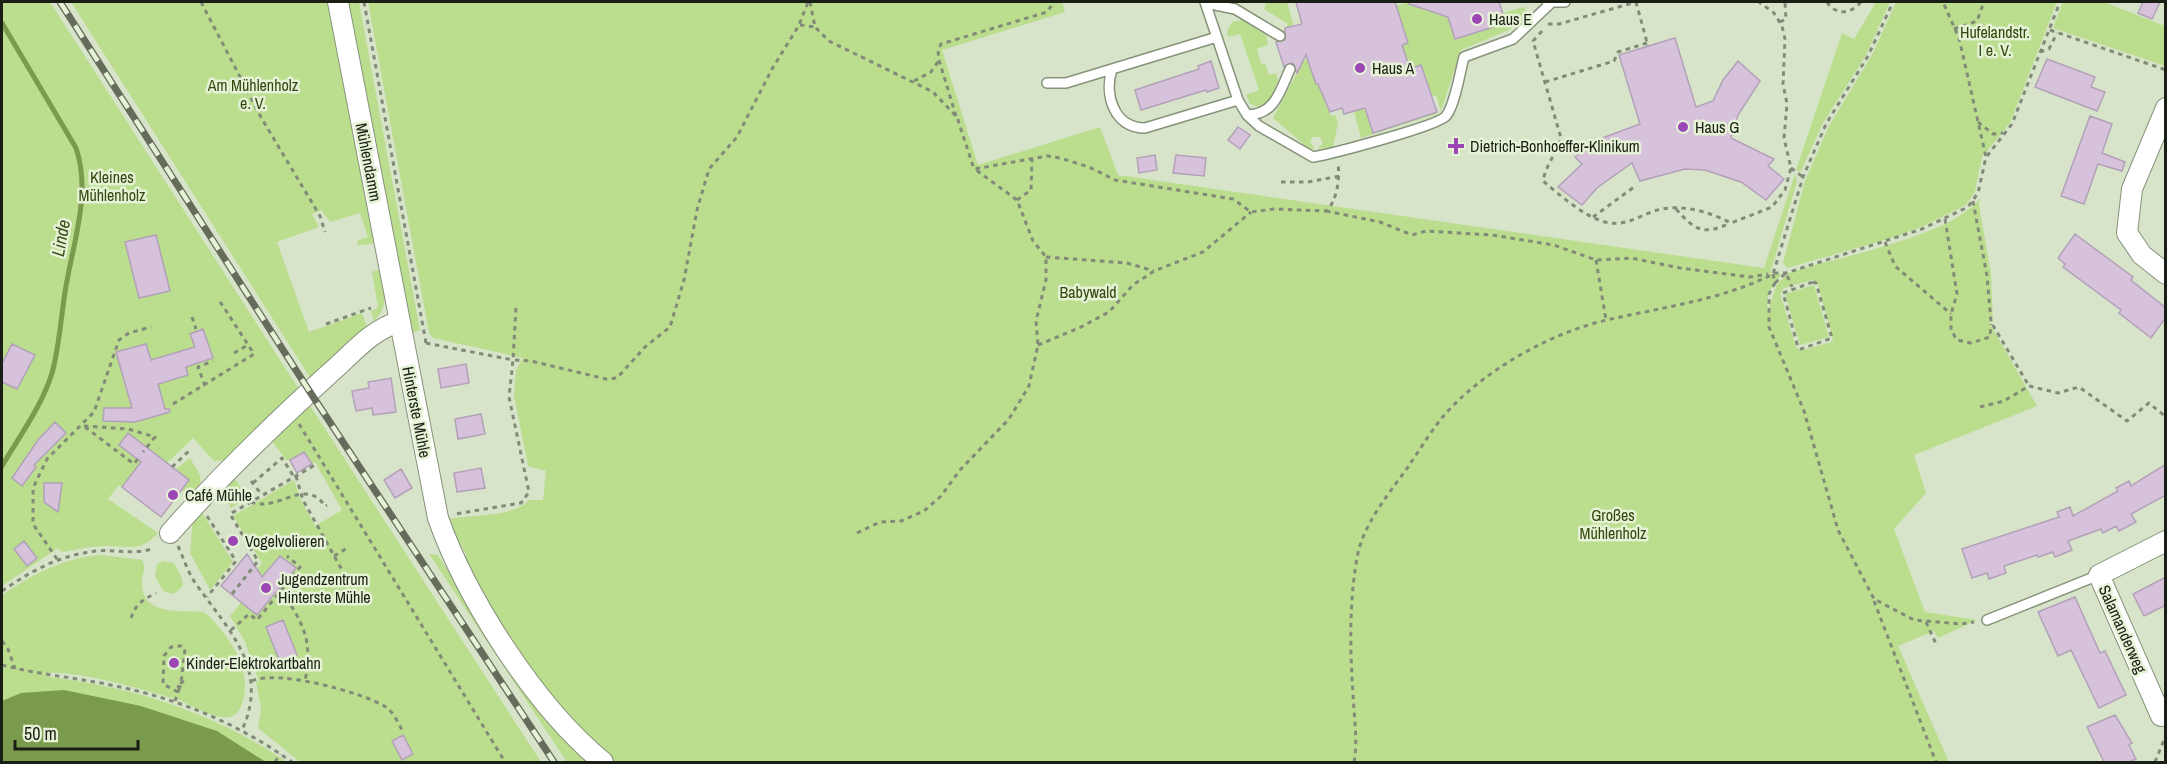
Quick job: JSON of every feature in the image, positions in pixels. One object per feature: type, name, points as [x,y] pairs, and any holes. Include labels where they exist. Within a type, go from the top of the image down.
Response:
[{"type":"street","name":"Mühlendamm","points":[[338,2],[399,322]]},
{"type":"street","points":[[2166,108],[2133,189],[2127,233],[2142,255],[2166,274]]},
{"type":"street","points":[[170,532],[197,501],[289,411],[375,333],[399,322]]},
{"type":"street","name":"Hinterste Mühle","points":[[399,322],[438,518],[468,589],[548,706],[577,740],[603,762]]},
{"type":"street","points":[[2099,575],[2166,541]]},
{"type":"street","name":"Salamanderweg","points":[[2099,575],[2164,722]]},
{"type":"lane","points":[[1280,36],[1236,5],[1205,2],[1238,100],[1247,115],[1259,126],[1313,157],[1336,153],[1441,120],[1450,109],[1464,57],[1513,39],[1536,19],[1549,2],[1564,2]]},
{"type":"lane","points":[[1047,83],[1066,83],[1217,37]]},
{"type":"lane","points":[[1112,69],[1108,81],[1109,93],[1116,114],[1124,123],[1135,128],[1145,128],[1238,100]]},
{"type":"lane","points":[[1247,115],[1259,115],[1273,105],[1290,69]]},
{"type":"lane","points":[[1987,620],[2099,575]]},
{"type":"path","points":[[201,2],[262,119],[320,216],[325,232]]},
{"type":"path","points":[[364,2],[426,343],[513,360],[531,361],[606,379],[617,378],[645,347],[670,327],[684,280],[696,210],[709,169],[737,137],[772,69],[799,26],[809,2]]},
{"type":"path","points":[[809,2],[815,27],[841,49],[914,81],[933,92],[957,117]]},
{"type":"path","points":[[857,533],[880,522],[901,521],[924,511],[941,496],[960,470],[1009,419],[1029,386],[1038,345],[1036,321],[1046,280],[1046,257],[1033,241],[1017,201],[974,169],[938,51],[941,44],[1047,12],[1054,2]]},
{"type":"path","points":[[1536,19],[1548,24],[1559,24],[1636,2],[1648,44],[1618,52],[1614,61],[1545,82]]},
{"type":"path","points":[[1676,209],[1689,224],[1700,231],[1718,229],[1772,207],[1785,190],[1791,168],[1784,138],[1787,104],[1783,84],[1785,39],[1780,22],[1774,13],[1760,2]]},
{"type":"path","points":[[1780,22],[1786,19],[1785,2]]},
{"type":"path","points":[[1827,2],[1836,11],[1844,12],[1855,8],[1861,2]]},
{"type":"path","points":[[1775,283],[1773,274],[1803,177],[1826,124],[1868,56],[1893,2]]},
{"type":"path","points":[[1943,2],[1954,29],[1986,157]]},
{"type":"path","points":[[1954,29],[1977,21],[1984,2]]},
{"type":"path","points":[[1945,219],[1957,294],[1951,314],[1951,330],[1957,340],[1971,343],[1990,337],[1991,322],[1987,276],[1973,201],[1986,157],[2012,124],[2060,2]]},
{"type":"path","points":[[1548,24],[1533,42],[1561,138],[1557,151],[1545,168],[1543,181],[1593,218],[1606,222],[1620,223],[1656,211],[1676,209],[1704,211],[1731,223]]},
{"type":"path","points":[[799,26],[815,27]]},
{"type":"path","points":[[2050,30],[2166,70]]},
{"type":"path","points":[[2039,52],[2049,50],[2057,33]]},
{"type":"path","points":[[914,81],[931,72],[939,60]]},
{"type":"path","points":[[1978,121],[1993,134],[2005,133]]},
{"type":"path","points":[[1326,211],[1332,206],[1340,176],[1336,153]]},
{"type":"path","points":[[974,169],[1047,156],[1060,158],[1089,167],[1115,180],[1233,199],[1251,212]]},
{"type":"path","points":[[1017,201],[1031,190],[1032,159]]},
{"type":"path","points":[[1791,168],[1803,177]]},
{"type":"path","points":[[1281,182],[1308,182],[1340,176]]},
{"type":"path","points":[[1593,218],[1634,187]]},
{"type":"path","points":[[1038,345],[1079,328],[1108,312],[1133,285],[1154,271],[1194,258],[1251,212],[1274,209],[1326,211],[1380,222],[1412,235],[1426,231],[1492,235],[1554,245],[1596,260],[1631,258],[1680,268],[1750,277],[1786,273],[1884,243],[1945,219],[1973,201]]},
{"type":"path","points":[[1884,243],[1895,266],[1951,314]]},
{"type":"path","points":[[1046,257],[1127,264],[1154,271]]},
{"type":"path","points":[[1596,260],[1606,320]]},
{"type":"path","points":[[1786,273],[1775,283],[1769,294],[1769,327],[1804,411],[1838,530],[1874,599],[1936,762]]},
{"type":"path","points":[[1786,273],[1793,288]]},
{"type":"path","points":[[1354,762],[1352,597],[1357,556],[1364,533],[1442,418],[1476,387],[1547,341],[1576,328],[1716,295],[1773,274]]},
{"type":"path","points":[[1816,283],[1830,340],[1801,349],[1798,347],[1783,293],[1793,288],[1816,283]]},
{"type":"path","points":[[173,404],[254,354],[221,303],[216,305]]},
{"type":"path","points":[[326,324],[371,308]]},
{"type":"path","points":[[438,518],[520,503],[528,492],[509,397],[516,308]]},
{"type":"path","points":[[192,317],[196,329]]},
{"type":"path","points":[[1991,322],[2029,386]]},
{"type":"path","points":[[57,559],[33,524],[33,488],[47,459],[84,426],[99,404],[119,340],[129,333],[151,327]]},
{"type":"path","points":[[234,353],[248,345]]},
{"type":"path","points":[[205,386],[198,367],[213,361]]},
{"type":"path","points":[[1980,407],[2004,401],[2029,386],[2058,393],[2079,387],[2127,421],[2149,403],[2166,417]]},
{"type":"path","points":[[289,411],[505,762]]},
{"type":"path","points":[[84,426],[128,429],[155,437],[143,452]]},
{"type":"path","points":[[84,426],[134,464],[140,456]]},
{"type":"path","points":[[172,467],[191,449]]},
{"type":"path","points":[[262,495],[252,482],[282,458],[295,476],[301,493],[347,579]]},
{"type":"path","points":[[232,594],[258,561],[230,514],[315,465]]},
{"type":"path","points":[[251,502],[264,506],[301,493],[312,494],[325,506],[327,505]]},
{"type":"path","points":[[197,501],[236,561],[207,597]]},
{"type":"path","points":[[170,532],[196,584],[231,630],[252,681],[252,704],[242,730]]},
{"type":"path","points":[[334,556],[349,547]]},
{"type":"path","points":[[2,591],[57,559],[99,551],[132,553],[152,549]]},
{"type":"path","points":[[231,630],[249,614],[257,620],[300,567],[287,556]]},
{"type":"path","points":[[280,591],[292,608],[308,641],[310,656],[305,681]]},
{"type":"path","points":[[131,618],[140,601],[156,593]]},
{"type":"path","points":[[1874,599],[1914,620],[1961,624],[1987,620]]},
{"type":"path","points":[[1926,622],[1936,644]]},
{"type":"path","points":[[2,641],[8,649],[15,669]]},
{"type":"path","points":[[175,701],[178,692],[180,686],[185,649],[181,646],[171,646],[164,656],[163,681],[166,688],[178,692]]},
{"type":"path","points":[[2,666],[122,687],[175,701],[242,730],[292,762]]},
{"type":"path","points":[[252,681],[270,676],[305,681],[379,704],[388,708],[402,730]]},
{"type":"path","points":[[180,686],[188,679]]},
{"type":"path","points":[[2155,762],[2164,722]]},
{"type":"path","points":[[274,762],[280,754]]},
{"type":"green space","name":"Kleines Mühlenholz","points":[[2,2],[50,2],[300,391],[226,460],[214,461],[193,438],[167,463],[150,450],[122,487],[119,485],[108,499],[158,533],[145,544],[133,547],[94,547],[62,552],[58,548],[2,586],[2,382],[18,389],[34,355],[12,344],[2,364]]},
{"type":"green space","name":"Am Mühlenholz e. V.","points":[[71,2],[331,2],[376,240],[372,244],[358,245],[357,241],[368,237],[360,213],[330,222],[321,210],[312,214],[319,227],[277,242],[309,332],[362,313],[367,327],[311,379]]},
{"type":"green space","points":[[345,2],[359,2],[420,330],[411,333]]},
{"type":"green space","name":"Großes Mühlenholz","points":[[368,2],[1062,2],[1065,12],[942,50],[978,165],[1100,127],[1118,175],[1764,268],[1795,174],[1797,181],[1770,274],[1782,274],[1768,293],[1767,313],[1777,284],[1789,273],[1919,235],[1966,212],[1980,198],[1979,205],[1991,274],[1993,322],[1989,322],[2037,406],[1914,455],[1926,493],[1894,529],[1925,612],[1977,620],[1938,638],[1934,631],[1898,646],[1949,762],[615,762],[583,734],[555,701],[498,624],[462,556],[467,556],[446,520],[501,513],[521,506],[529,500],[543,500],[546,471],[528,466],[514,396],[516,370],[523,358],[433,338],[429,333]],"holes":[[[1812,280],[1817,282],[1833,339],[1831,342],[1800,351],[1796,347],[1780,294],[1784,288]]]},
{"type":"green space","points":[[1263,2],[1287,2],[1297,37],[1284,30],[1288,24],[1264,9],[1266,4]]},
{"type":"green space","points":[[1410,2],[1423,2],[1426,9],[1503,13],[1524,7],[1529,16],[1509,30],[1461,50],[1441,111],[1436,95],[1432,96],[1422,65],[1410,69],[1402,45],[1408,43],[1396,6]]},
{"type":"green space","points":[[1876,2],[1890,2],[1866,55],[1823,123],[1801,171],[1798,171],[1796,170],[1842,33],[1854,39]]},
{"type":"green space","name":"Hufelandstr. I e. V.","points":[[1896,2],[2057,2],[2010,123],[1982,157],[1975,192],[1966,205],[1895,237],[1787,268],[1783,263],[1805,181],[1829,126],[1872,55]]},
{"type":"green space","points":[[2063,2],[2104,2],[2165,26],[2165,66],[2053,28]]},
{"type":"green space","points":[[1242,20],[1266,35],[1268,45],[1257,49],[1261,64],[1265,63],[1269,75],[1276,73],[1278,80],[1269,102],[1258,107],[1250,104],[1246,95],[1259,90],[1240,34],[1228,37],[1227,32],[1232,22]]},
{"type":"green space","points":[[1307,59],[1331,116],[1335,115],[1338,123],[1333,147],[1317,149],[1323,143],[1320,137],[1313,137],[1310,141],[1315,149],[1308,148],[1273,118],[1304,60]]},
{"type":"green space","points":[[1364,108],[1373,133],[1436,112],[1437,114],[1361,138],[1354,112]]},
{"type":"green space","points":[[381,269],[384,303],[374,321],[371,311],[378,308],[372,272]]},
{"type":"green space","points":[[1814,285],[1829,337],[1800,345],[1785,294]]},
{"type":"green space","points":[[307,401],[541,762],[300,762],[258,728],[261,708],[256,682],[259,681],[245,642],[230,616],[241,603],[235,597],[262,563],[233,516],[294,480],[301,500],[315,526],[342,510],[315,462],[312,464],[304,452],[287,461],[272,441],[291,424],[295,412]]},
{"type":"green space","points":[[190,458],[200,475],[201,486],[170,521],[189,496],[182,490],[189,480],[175,470]]},
{"type":"green space","points":[[233,477],[249,498],[231,508],[219,489]]},
{"type":"green space","points":[[201,511],[233,562],[210,590],[190,553],[193,518]]},
{"type":"green space","points":[[429,554],[438,555],[486,631],[592,762],[567,762]]},
{"type":"green space","points":[[102,555],[142,560],[144,594],[155,606],[174,611],[203,612],[213,620],[234,648],[242,665],[245,684],[241,706],[238,712],[230,717],[217,716],[177,699],[177,695],[175,699],[91,677],[44,673],[50,677],[114,688],[174,705],[232,730],[287,762],[266,762],[217,731],[141,706],[2,703],[2,595],[49,568],[75,559]]},
{"type":"green space","points":[[163,561],[174,563],[181,576],[183,586],[174,594],[163,591],[155,576],[157,564]]},
{"type":"shaded area","points":[[64,690],[141,706],[217,731],[266,762],[2,762],[2,701],[21,693]]},
{"type":"building","name":"Haus A","points":[[1296,2],[1395,2],[1408,43],[1402,45],[1410,69],[1421,65],[1437,112],[1373,133],[1365,108],[1344,114],[1342,108],[1330,112],[1316,84],[1306,55],[1297,73],[1292,63],[1284,67],[1276,42],[1285,40],[1285,28],[1302,24]]},
{"type":"building","name":"Haus E","points":[[1410,2],[1499,2],[1506,23],[1455,39],[1448,17],[1409,4]]},
{"type":"building","points":[[2143,2],[2160,2],[2152,19],[2138,13]]},
{"type":"building","name":"Haus G","points":[[1675,38],[1696,107],[1713,101],[1723,80],[1738,61],[1760,81],[1738,115],[1731,138],[1774,159],[1768,166],[1784,179],[1766,200],[1741,182],[1705,170],[1685,169],[1640,181],[1632,163],[1597,188],[1582,205],[1558,187],[1582,164],[1575,157],[1600,139],[1640,124],[1619,55]]},
{"type":"building","points":[[2047,59],[2095,77],[2091,87],[2105,92],[2097,111],[2035,87]]},
{"type":"building","points":[[1211,61],[1219,88],[1141,110],[1135,90],[1199,69],[1198,66]]},
{"type":"building","points":[[2090,116],[2112,124],[2102,153],[2125,162],[2122,171],[2098,164],[2084,204],[2061,196]]},
{"type":"building","points":[[1238,127],[1250,135],[1240,149],[1228,140]]},
{"type":"building","points":[[1155,155],[1157,170],[1139,173],[1137,158]]},
{"type":"building","points":[[1176,155],[1206,158],[1204,176],[1173,173]]},
{"type":"building","points":[[2075,234],[2133,277],[2131,280],[2166,308],[2166,317],[2151,338],[2119,313],[2121,310],[2063,267],[2065,264],[2058,258]]},
{"type":"building","points":[[156,235],[170,291],[139,298],[125,242]]},
{"type":"building","points":[[203,329],[213,358],[186,367],[188,375],[158,384],[165,409],[169,409],[170,412],[135,422],[103,421],[104,408],[132,408],[116,352],[146,344],[151,360],[195,347],[190,334]]},
{"type":"building","points":[[12,344],[35,355],[17,389],[2,382],[2,364]]},
{"type":"building","points":[[466,364],[469,383],[441,388],[438,369]]},
{"type":"building","points":[[391,378],[396,412],[373,415],[372,408],[356,411],[352,391],[369,388],[368,382]]},
{"type":"building","points":[[481,414],[485,434],[458,439],[455,419]]},
{"type":"building","points":[[55,422],[66,433],[34,465],[36,467],[22,486],[12,478],[38,440]]},
{"type":"building","points":[[128,433],[189,480],[161,517],[122,487],[141,462],[119,445]]},
{"type":"building","points":[[304,452],[312,464],[297,473],[290,460]]},
{"type":"building","points":[[2166,464],[2166,495],[2131,514],[2136,522],[2119,531],[2116,526],[2103,533],[2101,529],[2068,541],[2072,550],[2055,557],[2053,552],[2038,557],[2037,555],[2004,566],[2006,573],[1989,579],[1987,573],[1972,578],[1962,549],[2059,517],[2057,512],[2070,507],[2073,516],[2118,491],[2116,488],[2129,481],[2131,486]]},
{"type":"building","points":[[481,468],[485,488],[457,492],[454,473]]},
{"type":"building","points":[[401,469],[412,488],[395,498],[384,480]]},
{"type":"building","points":[[44,483],[62,483],[58,512],[44,502]]},
{"type":"building","points":[[24,541],[37,558],[27,566],[14,549]]},
{"type":"building","points":[[247,554],[262,577],[280,556],[296,568],[257,615],[221,586]]},
{"type":"building","points":[[2166,577],[2166,605],[2144,616],[2133,594]]},
{"type":"building","points":[[2075,597],[2100,653],[2105,651],[2126,695],[2099,708],[2071,650],[2058,656],[2038,612]]},
{"type":"building","points":[[283,620],[297,655],[280,662],[266,627]]},
{"type":"building","points":[[2115,715],[2132,743],[2129,745],[2136,759],[2128,762],[2104,762],[2087,727]]},
{"type":"building","points":[[403,735],[413,754],[402,760],[392,741]]},
{"type":"waterway","name":"Linde","points":[[2,23],[76,148],[82,183],[79,220],[52,373],[36,409],[2,466]]},
{"type":"railway","points":[[60,2],[310,392],[554,762]]},
{"type":"place","name":"Haus E","points":[[1477,19]]},
{"type":"place","name":"Haus A","points":[[1360,68]]},
{"type":"place","name":"Haus G","points":[[1683,127]]},
{"type":"place","name":"Dietrich-Bonhoeffer-Klinikum","points":[[1456,146]]},
{"type":"place","name":"Café Mühle","points":[[173,495]]},
{"type":"place","name":"Vogelvolieren","points":[[233,541]]},
{"type":"place","name":"Jugendzentrum Hinterste Mühle","points":[[266,588]]},
{"type":"place","name":"Kinder-Elektrokartbahn","points":[[174,663]]},
{"type":"park label","name":"Babywald","points":[[1088,292]]}]
